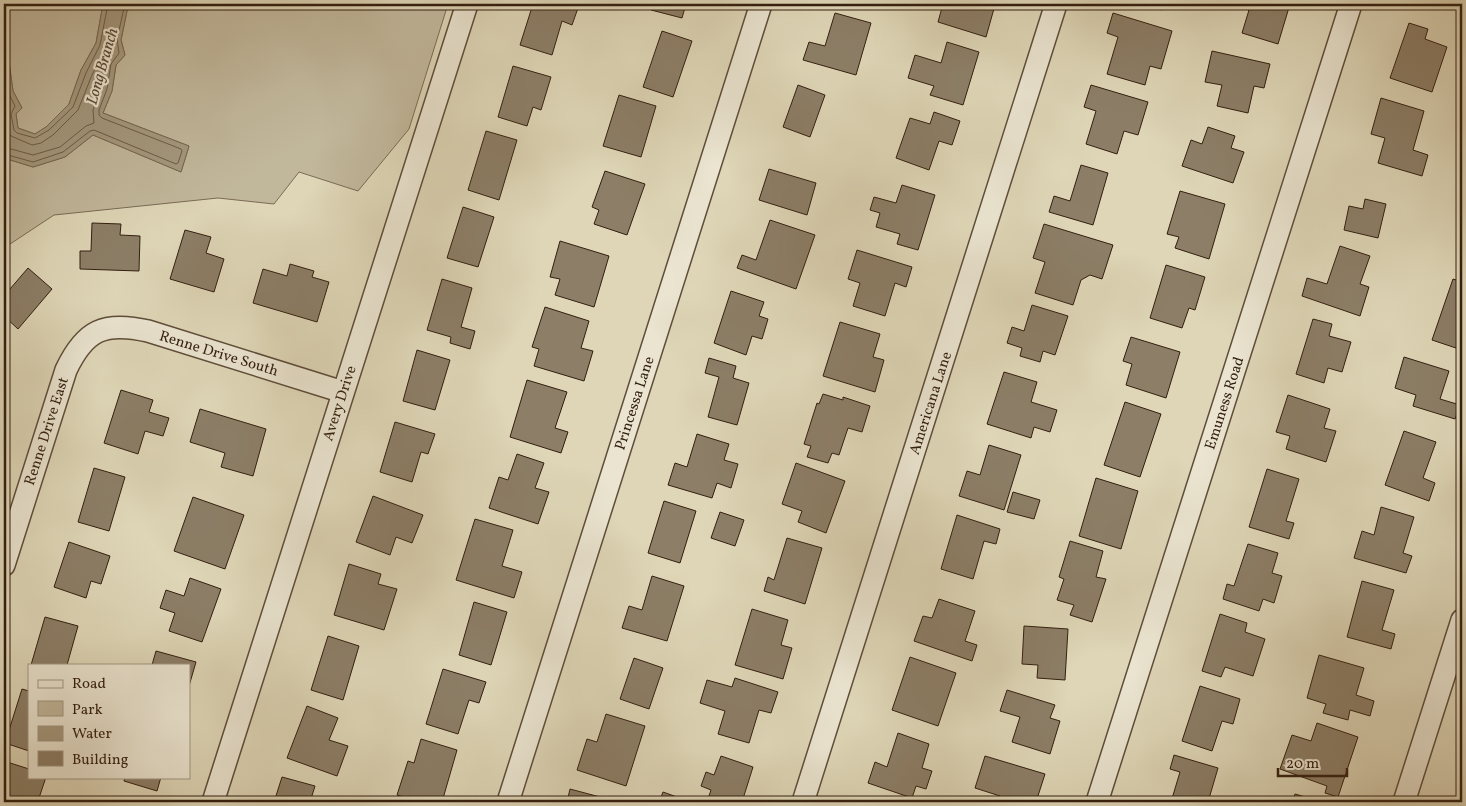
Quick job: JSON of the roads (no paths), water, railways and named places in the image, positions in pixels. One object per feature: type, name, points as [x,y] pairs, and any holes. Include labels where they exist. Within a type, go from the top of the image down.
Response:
[{"type":"street","name":"Avery Drive","points":[[213,802],[466,4]]},
{"type":"street","name":"Princessa Lane","points":[[508,802],[761,4]]},
{"type":"street","name":"Americana Lane","points":[[803,802],[1056,4]]},
{"type":"street","name":"Emuness Road","points":[[1097,802],[1351,4]]},
{"type":"street","name":"Renne Drive South","points":[[94,333],[112,327],[130,327],[148,331],[343,392]]},
{"type":"street","name":"Renne Drive East","points":[[4,565],[66,370],[73,355],[83,342],[94,333]]},
{"type":"street","points":[[1404,802],[1462,620]]},
{"type":"water","name":"Long Branch","points":[[103,4],[130,4],[121,40],[125,55],[116,65],[112,91],[103,113],[189,146],[181,172],[93,135],[65,157],[33,167],[4,158],[4,25],[13,91],[22,108],[16,114],[18,128],[35,134],[46,127],[69,104],[81,70],[96,43]]}]
